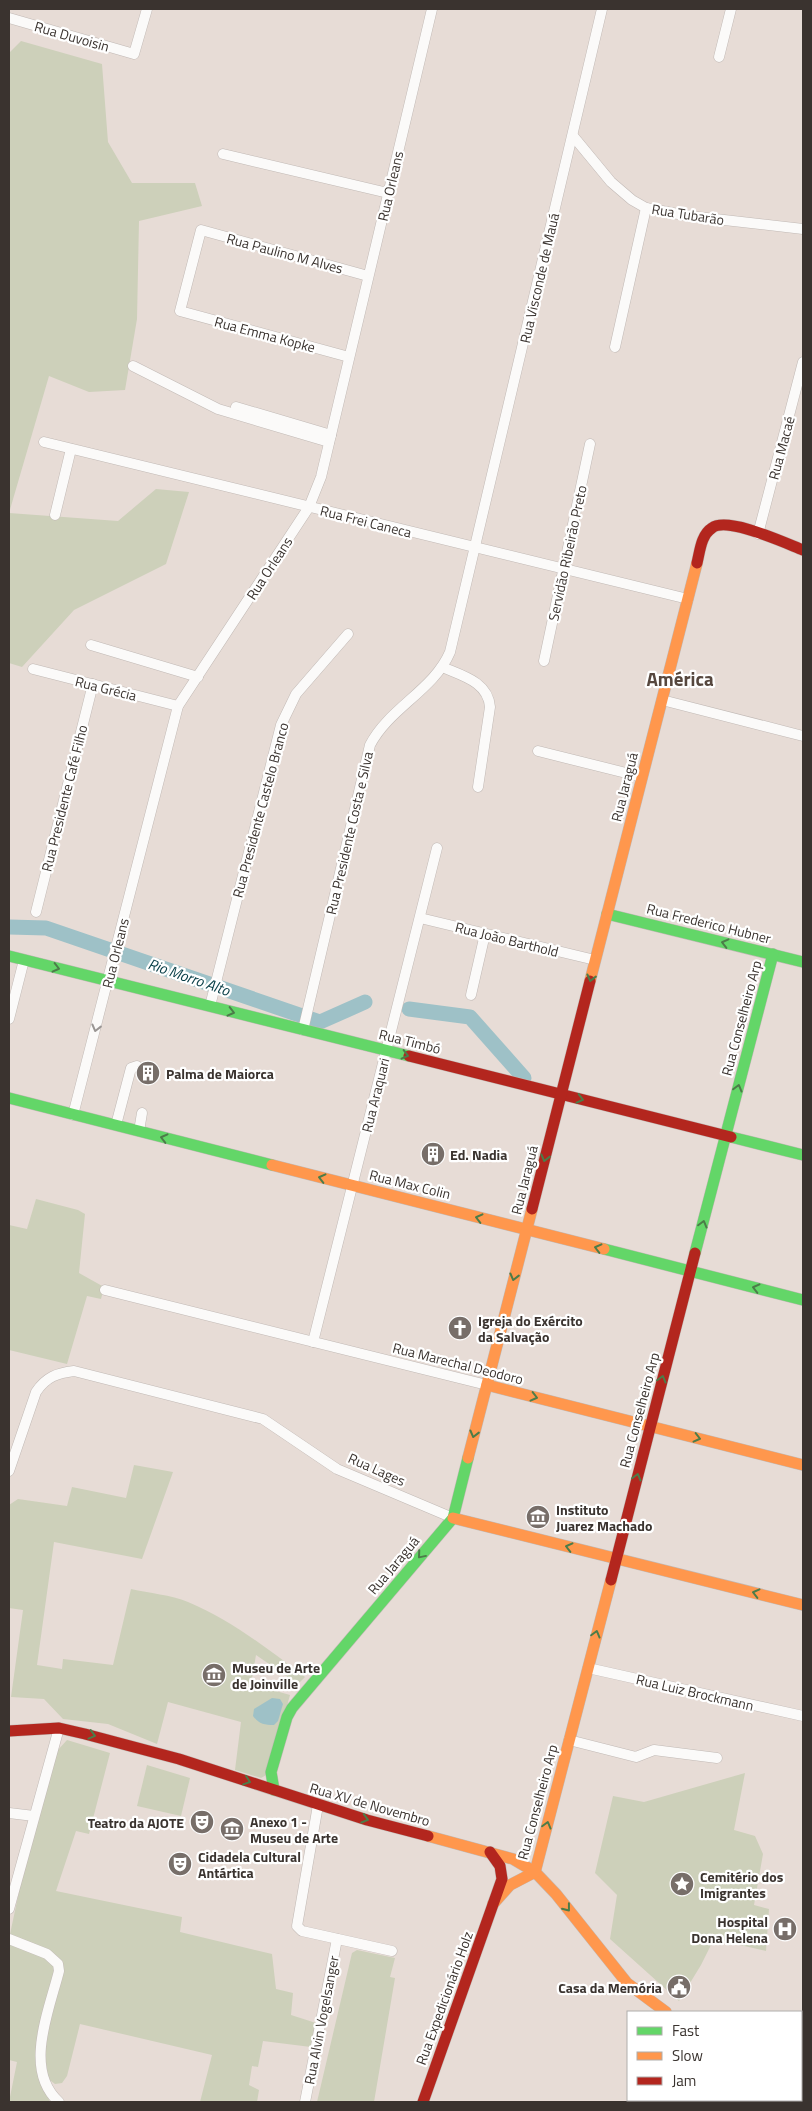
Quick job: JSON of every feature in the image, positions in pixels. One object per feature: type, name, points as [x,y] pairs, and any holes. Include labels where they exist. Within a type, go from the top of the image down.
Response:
[{"type":"main road","name":"Rua Jaraguá","points":[[274,1790],[271,1772],[287,1717],[292,1708],[453,1518],[703,540],[712,526],[728,523],[758,534]]},
{"type":"main road","points":[[758,534],[803,550]]},
{"type":"main road","name":"Rua Frederico Hubner","points":[[607,914],[803,962]]},
{"type":"main road","name":"Rua Conselheiro Arp","points":[[534,1872],[772,954]]},
{"type":"main road","name":"Rua Timbó","points":[[9,956],[108,981],[211,1001],[386,1050],[803,1155]]},
{"type":"main road","name":"Rua Max Colin","points":[[9,1098],[803,1300]]},
{"type":"main road","name":"Rua Marechal Deodoro","points":[[487,1385],[803,1465]]},
{"type":"main road","name":"Rua Lages","points":[[453,1518],[803,1605]]},
{"type":"main road","name":"Rua XV de Novembro","points":[[9,1731],[59,1728],[179,1759],[318,1805],[513,1859],[534,1872],[556,1894],[627,1983],[665,2011]]},
{"type":"main road","name":"Rua Expedicionário Holz","points":[[423,2102],[493,1904],[502,1872],[490,1852]]},
{"type":"main road","name":"Rua Expedicionário Holz","points":[[493,1904],[510,1885],[534,1872]]},
{"type":"street","name":"Rua Duvoisin","points":[[9,18],[134,54],[146,9]]},
{"type":"street","name":"Rua Orleans","points":[[73,1115],[178,706],[309,507],[321,477],[432,9]]},
{"type":"street","name":"Rua Visconde de Mauá","points":[[475,547],[602,9]]},
{"type":"street","points":[[720,57],[731,9]]},
{"type":"street","name":"Rua Tubarão","points":[[573,136],[611,182],[632,200],[646,208],[803,229]]},
{"type":"street","points":[[223,154],[388,193]]},
{"type":"street","points":[[616,347],[646,208]]},
{"type":"street","name":"Rua Paulino M Alves","points":[[180,311],[201,230],[368,276]]},
{"type":"street","name":"Rua Emma Kopke","points":[[180,311],[349,357]]},
{"type":"street","name":"Rua Macaé","points":[[758,534],[803,362]]},
{"type":"street","points":[[133,366],[218,409],[330,438]]},
{"type":"street","points":[[236,407],[330,438]]},
{"type":"street","name":"Rua Frei Caneca","points":[[44,442],[688,599]]},
{"type":"street","name":"Servidão Ribeirão Preto","points":[[544,661],[590,444]]},
{"type":"street","points":[[55,515],[71,449]]},
{"type":"street","name":"Rua Presidente Costa e Silva","points":[[304,1026],[370,745],[380,730],[442,667],[450,652],[475,547]]},
{"type":"street","name":"Rua Presidente Castelo Branco","points":[[211,1001],[281,725],[296,694],[348,634]]},
{"type":"street","points":[[91,645],[198,677]]},
{"type":"street","points":[[442,667],[476,682],[484,689],[489,698],[490,707],[478,787]]},
{"type":"street","name":"Rua Grécia","points":[[33,669],[178,706]]},
{"type":"street","name":"Rua Presidente Café Filho","points":[[36,912],[93,684]]},
{"type":"street","points":[[662,700],[803,736]]},
{"type":"street","points":[[538,751],[642,777]]},
{"type":"street","name":"Rua Araquari","points":[[314,1342],[437,848]]},
{"type":"street","name":"Rua João Barthold","points":[[420,918],[595,960]]},
{"type":"street","points":[[471,995],[485,934]]},
{"type":"street","points":[[9,1019],[24,960]]},
{"type":"street","points":[[116,1125],[131,1068],[137,1066]]},
{"type":"street","points":[[138,1131],[142,1113]]},
{"type":"street","name":"Rua Marechal Deodoro","points":[[105,1290],[487,1385]]},
{"type":"street","name":"Rua Lages","points":[[9,1471],[36,1392],[42,1383],[51,1376],[74,1371],[263,1419],[337,1469],[453,1518]]},
{"type":"street","name":"Rua Luiz Brockmann","points":[[588,1668],[803,1716]]},
{"type":"street","points":[[9,1909],[59,1728]]},
{"type":"street","points":[[569,1740],[636,1757],[654,1750],[717,1758]]},
{"type":"street","points":[[318,1805],[297,1926],[302,1931],[392,1951]]},
{"type":"street","points":[[9,1813],[34,1816]]},
{"type":"street","points":[[9,1939],[47,1954],[58,1964],[59,1971],[44,2030],[40,2071],[46,2086],[59,2102]]},
{"type":"street","name":"Rua Alvin Vogelsanger","points":[[305,2102],[337,1939]]},
{"type":"green space","points":[[21,41],[102,64],[108,142],[132,183],[195,183],[202,206],[139,221],[137,319],[125,390],[89,392],[49,376],[9,513],[9,53]]},
{"type":"green space","points":[[156,489],[189,492],[166,564],[74,610],[22,667],[9,663],[9,513],[118,521]]},
{"type":"green space","points":[[36,1199],[78,1210],[85,1214],[79,1273],[104,1287],[101,1299],[87,1296],[67,1364],[9,1350],[9,1225],[27,1229]]},
{"type":"green space","points":[[134,1465],[173,1472],[142,1559],[54,1542],[37,1665],[62,1669],[63,1659],[113,1665],[131,1589],[174,1598],[204,1609],[249,1636],[305,1677],[298,1684],[256,1655],[251,1684],[290,1695],[268,1774],[261,1778],[235,1770],[241,1722],[168,1702],[157,1744],[108,1724],[63,1719],[44,1699],[11,1697],[23,1610],[9,1608],[9,1505],[18,1499],[67,1506],[72,1487],[126,1498]]},
{"type":"green space","points":[[67,1740],[110,1753],[89,1834],[76,1831],[56,1891],[182,1917],[180,1932],[272,1954],[276,1989],[293,1993],[291,2015],[316,2023],[311,2047],[263,2041],[258,2067],[252,2066],[249,2085],[259,2090],[257,2102],[200,2102],[212,2055],[80,2024],[67,2076],[62,2083],[55,2084],[47,2078],[39,2078],[50,2102],[9,2102],[17,2062],[9,2060],[9,1939],[20,1887],[57,1751]]},
{"type":"green space","points":[[147,1765],[190,1778],[181,1816],[137,1806]]},
{"type":"green space","name":"Cemitério dos Imigrantes","points":[[745,1773],[734,1830],[755,1836],[763,1854],[754,1905],[769,1909],[766,1951],[714,1939],[679,2001],[610,1939],[617,1895],[595,1873],[613,1796],[644,1802]]},
{"type":"green space","points":[[357,1950],[395,1958],[390,1977],[395,1978],[374,2102],[317,2102],[352,1953]]},
{"type":"water","points":[[272,1698],[280,1699],[283,1704],[278,1721],[274,1725],[262,1724],[253,1716],[254,1709]]},
{"type":"waterway","name":"Rio Morro Alto","points":[[9,927],[46,928],[320,1022],[365,1002]]},
{"type":"waterway","name":"Rio Morro Alto","points":[[409,1009],[470,1017],[524,1078]]},
{"type":"traffic: fast","points":[[607,914],[803,962]]},
{"type":"traffic: fast","points":[[695,1253],[773,954]]},
{"type":"traffic: fast","points":[[9,956],[409,1056]]},
{"type":"traffic: fast","points":[[9,1098],[272,1165]]},
{"type":"traffic: fast","points":[[731,1137],[803,1155]]},
{"type":"traffic: fast","points":[[604,1249],[803,1300]]},
{"type":"traffic: fast","points":[[274,1790],[271,1772],[287,1717],[292,1708],[453,1518],[468,1458]]},
{"type":"traffic: slow","points":[[590,981],[697,563]]},
{"type":"traffic: slow","points":[[272,1165],[604,1249]]},
{"type":"traffic: slow","points":[[468,1458],[532,1209]]},
{"type":"traffic: slow","points":[[487,1385],[803,1465]]},
{"type":"traffic: slow","points":[[453,1518],[803,1605]]},
{"type":"traffic: slow","points":[[493,1904],[510,1885],[535,1872],[611,1580]]},
{"type":"traffic: slow","points":[[428,1836],[513,1859],[535,1872],[556,1894],[627,1983],[665,2011]]},
{"type":"traffic: jam","points":[[697,563],[705,535],[712,528],[719,525],[743,528],[803,550]]},
{"type":"traffic: jam","points":[[532,1209],[590,981]]},
{"type":"traffic: jam","points":[[409,1056],[731,1137]]},
{"type":"traffic: jam","points":[[611,1580],[695,1253]]},
{"type":"traffic: jam","points":[[9,1731],[59,1728],[85,1734],[179,1759],[367,1820],[428,1836]]},
{"type":"traffic: jam","points":[[423,2102],[502,1879],[500,1866],[490,1852]]},
{"type":"place","name":"Palma de Maiorca","points":[[148,1073]]},
{"type":"place","name":"Ed. Nadia","points":[[433,1154]]},
{"type":"place","name":"Igreja do Exército da Salvação","points":[[460,1328]]},
{"type":"place","name":"Instituto Juarez Machado","points":[[538,1517]]},
{"type":"place","name":"Museu de Arte de Joinville","points":[[214,1675]]},
{"type":"place","name":"Teatro da AJOTE","points":[[202,1822]]},
{"type":"place","name":"Anexo 1 - Museu de Arte","points":[[232,1829]]},
{"type":"place","name":"Cidadela Cultural Antártica","points":[[180,1864]]},
{"type":"place","name":"Cemitério dos Imigrantes","points":[[682,1884]]},
{"type":"place","name":"Hospital Dona Helena","points":[[785,1929]]},
{"type":"place","name":"Casa da Memória","points":[[679,1987]]},
{"type":"district","name":"América","points":[[680,678]]}]
